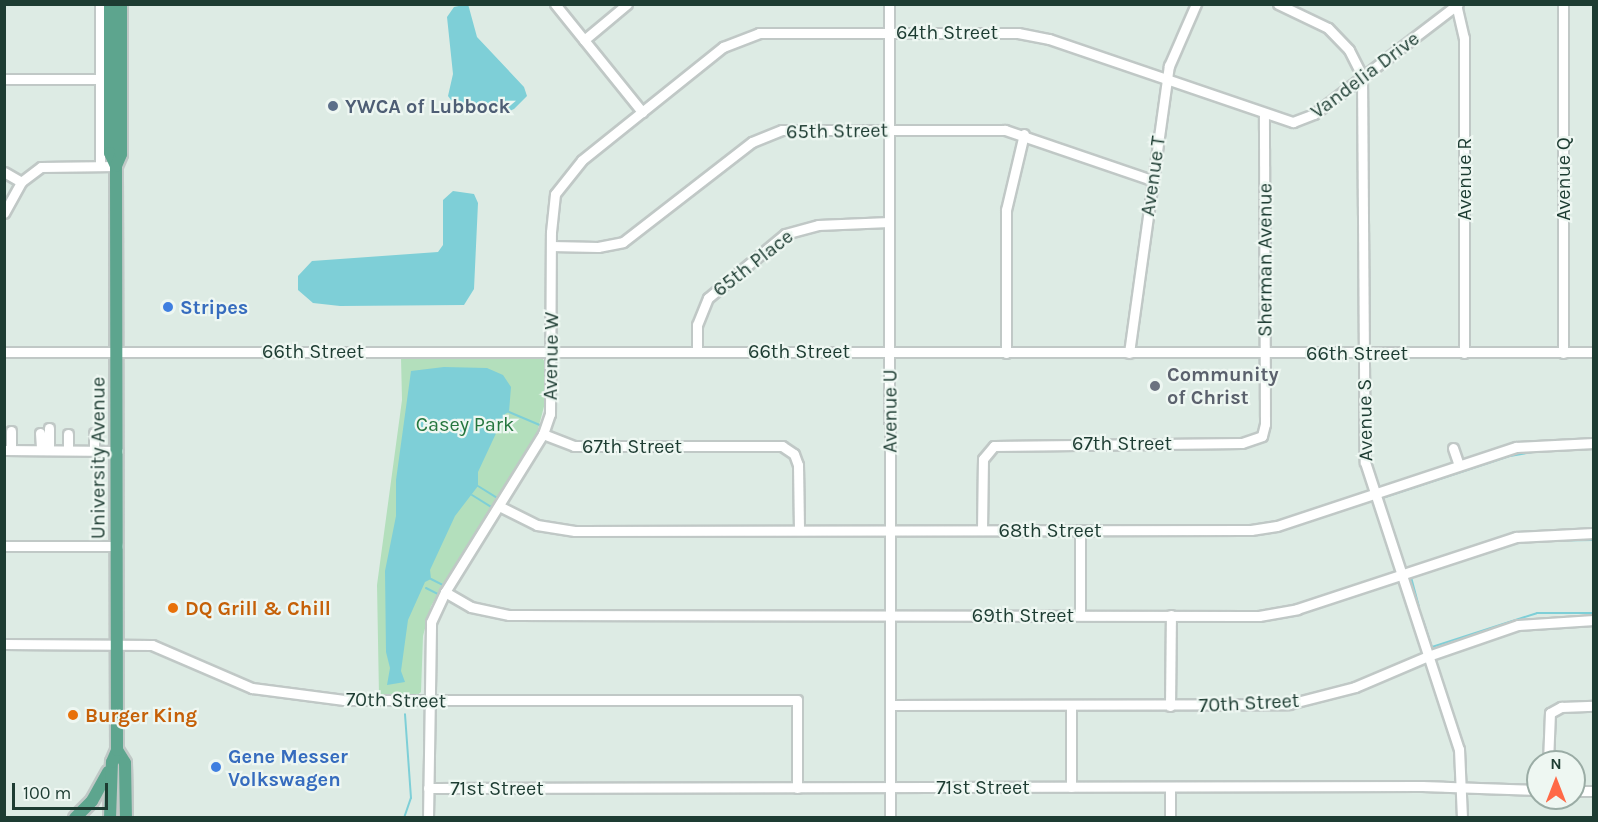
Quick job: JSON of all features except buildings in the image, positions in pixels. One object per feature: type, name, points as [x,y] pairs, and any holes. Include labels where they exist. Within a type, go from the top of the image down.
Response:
[{"type":"main road","name":"University Avenue","points":[[110,4],[110,153],[116,166]]},
{"type":"main road","name":"University Avenue","points":[[110,818],[112,762],[117,750],[116,166],[121,154],[121,4]]},
{"type":"main road","name":"University Avenue","points":[[117,750],[125,763],[126,818]]},
{"type":"main road","points":[[75,818],[96,795],[112,762]]},
{"type":"main road","points":[[126,794],[135,818]]},
{"type":"street","points":[[100,4],[100,166]]},
{"type":"street","points":[[555,4],[642,112]]},
{"type":"street","points":[[584,40],[627,4]]},
{"type":"street","name":"Avenue U","points":[[889,4],[890,818]]},
{"type":"street","name":"Avenue T","points":[[1129,353],[1166,81],[1174,49],[1196,4]]},
{"type":"street","points":[[1278,4],[1304,14],[1341,39],[1358,64],[1362,80]]},
{"type":"street","name":"Avenue Q","points":[[1563,4],[1563,353]]},
{"type":"street","name":"Vandelia Drive","points":[[1264,115],[1280,121],[1303,121],[1362,80],[1457,5]]},
{"type":"street","name":"Avenue R","points":[[1457,5],[1464,38],[1464,353]]},
{"type":"street","name":"64th Street","points":[[642,112],[723,46],[742,36],[759,33],[996,31],[1033,35],[1264,115]]},
{"type":"street","points":[[4,79],[100,79]]},
{"type":"street","name":"Avenue S","points":[[1362,80],[1364,452],[1373,494],[1459,749],[1462,818]]},
{"type":"street","name":"Avenue W","points":[[428,818],[431,622],[445,592],[543,434],[552,402],[552,246],[555,194],[568,172],[642,112]]},
{"type":"street","name":"Sherman Avenue","points":[[1258,440],[1265,424],[1264,115]]},
{"type":"street","name":"65th Street","points":[[552,246],[598,247],[623,242],[752,142],[782,130],[1005,130],[1024,134],[1152,180]]},
{"type":"street","points":[[1006,353],[1006,210],[1024,134]]},
{"type":"street","points":[[4,213],[21,182],[41,167],[116,166]]},
{"type":"street","points":[[4,172],[21,182]]},
{"type":"street","name":"65th Place","points":[[697,351],[697,325],[708,298],[785,234],[810,226],[890,222]]},
{"type":"street","name":"66th Street","points":[[4,352],[1593,352]]},
{"type":"street","points":[[45,430],[45,449]]},
{"type":"street","points":[[10,431],[8,450],[118,451]]},
{"type":"street","points":[[94,433],[94,450]]},
{"type":"street","points":[[68,434],[68,449]]},
{"type":"street","name":"67th Street","points":[[543,434],[574,446],[775,445],[794,454],[798,470],[799,530]]},
{"type":"street","name":"67th Street","points":[[982,530],[982,465],[987,451],[999,444],[1242,444],[1258,440]]},
{"type":"street","name":"68th Street","points":[[499,506],[529,522],[563,530],[1260,530],[1524,445],[1593,443]]},
{"type":"street","points":[[1454,448],[1459,465]]},
{"type":"street","points":[[1080,530],[1080,615]]},
{"type":"street","name":"69th Street","points":[[445,592],[471,607],[509,615],[1279,613],[1516,537],[1593,533]]},
{"type":"street","points":[[4,546],[118,546]]},
{"type":"street","points":[[1170,706],[1171,615]]},
{"type":"street","name":"70th Street","points":[[890,705],[1289,704],[1355,687],[1428,656],[1529,623],[1593,620]]},
{"type":"street","name":"70th Street","points":[[4,644],[117,644],[162,648],[266,692],[344,700],[797,700],[797,788]]},
{"type":"street","points":[[1071,705],[1071,787]]},
{"type":"street","points":[[1548,750],[1550,713],[1561,707],[1593,706]]},
{"type":"street","name":"71st Street","points":[[428,788],[1462,787],[1526,790]]},
{"type":"street","points":[[1170,788],[1170,818]]},
{"type":"green space","name":"Casey Park","points":[[401,358],[543,359],[547,366],[546,399],[537,433],[431,606],[423,636],[421,692],[416,696],[379,696],[377,585],[402,400]]},
{"type":"water","points":[[468,4],[477,37],[524,87],[527,96],[514,109],[505,113],[454,104],[448,96],[453,74],[447,17],[454,7]]},
{"type":"water","points":[[453,191],[474,194],[478,203],[474,289],[464,305],[340,306],[313,303],[298,290],[298,276],[312,261],[438,252],[443,245],[443,200]]},
{"type":"water","points":[[444,367],[487,368],[503,375],[511,387],[509,412],[505,414],[478,472],[478,486],[455,516],[430,570],[431,579],[425,582],[408,620],[401,671],[405,682],[387,685],[390,668],[386,652],[385,571],[396,516],[396,480],[411,371]]},
{"type":"waterway","points":[[509,412],[540,425]]},
{"type":"waterway","points":[[1563,449],[1594,449]]},
{"type":"waterway","points":[[1388,519],[1382,498],[1510,456],[1545,450]]},
{"type":"waterway","points":[[478,486],[497,498]]},
{"type":"waterway","points":[[472,495],[491,507]]},
{"type":"waterway","points":[[1419,607],[1411,577],[1524,541],[1594,540]]},
{"type":"waterway","points":[[431,579],[443,585]]},
{"type":"waterway","points":[[426,588],[438,594]]},
{"type":"waterway","points":[[1423,620],[1432,647],[1537,613],[1594,613]]},
{"type":"waterway","points":[[404,818],[411,798],[405,714]]},
{"type":"place","name":"YWCA of Lubbock","points":[[333,106]]},
{"type":"place","name":"Stripes","points":[[168,307]]},
{"type":"place","name":"Community of Christ","points":[[1155,386]]},
{"type":"place","name":"DQ Grill & Chill","points":[[173,608]]},
{"type":"place","name":"Burger King","points":[[73,715]]},
{"type":"place","name":"Gene Messer Volkswagen","points":[[216,767]]}]
